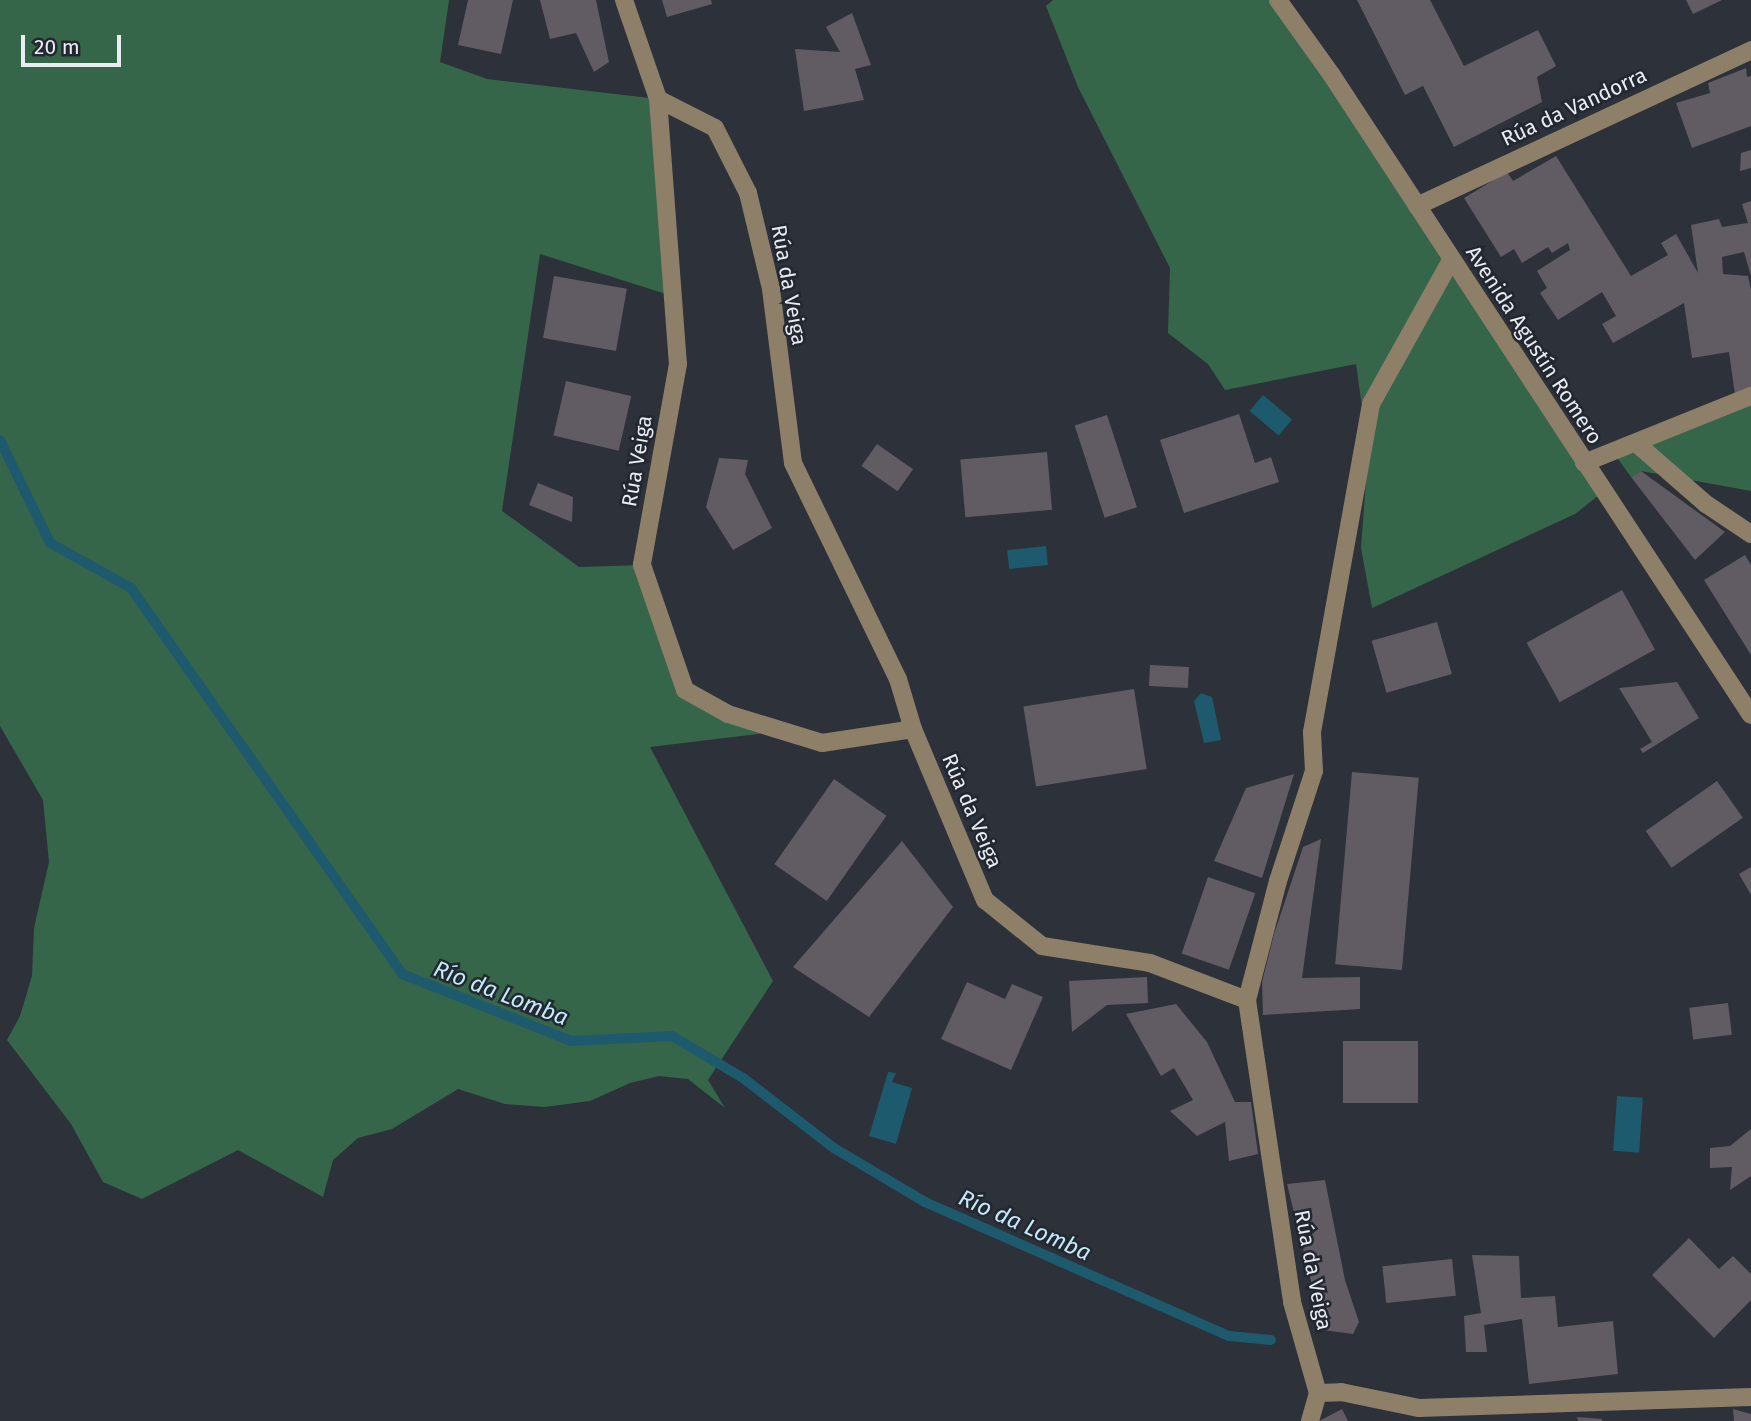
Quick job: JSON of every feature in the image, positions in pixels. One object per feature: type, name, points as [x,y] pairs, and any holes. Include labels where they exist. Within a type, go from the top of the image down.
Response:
[{"type":"street","name":"Rúa Veiga","points":[[624,0],[658,99],[678,364],[642,565],[685,690],[728,714],[822,743],[913,729]]},
{"type":"street","name":"Avenida Agustín Romero","points":[[1278,0],[1417,206],[1751,715]]},
{"type":"street","name":"Rúa da Vandorra","points":[[1417,206],[1751,50]]},
{"type":"street","name":"Rúa da Veiga","points":[[658,99],[715,128],[748,193],[771,289],[793,463],[898,678],[913,729],[985,900],[1042,946],[1150,963],[1247,1000],[1292,1302],[1318,1392]]},
{"type":"street","points":[[1247,1000],[1278,881],[1314,771],[1312,732],[1371,404],[1451,260]]},
{"type":"street","points":[[1584,463],[1751,396]]},
{"type":"street","points":[[1636,443],[1706,505],[1751,534]]},
{"type":"street","points":[[1310,1421],[1318,1392],[1341,1392],[1419,1408],[1751,1397]]},
{"type":"green space","points":[[0,0],[449,0],[440,62],[487,79],[658,99],[666,294],[540,254],[502,511],[579,567],[642,565],[685,690],[782,731],[650,747],[773,981],[708,1080],[725,1108],[688,1079],[659,1076],[630,1083],[590,1101],[545,1107],[505,1104],[458,1089],[392,1129],[358,1138],[333,1160],[323,1197],[238,1150],[142,1199],[103,1182],[71,1124],[7,1040],[20,1016],[32,976],[34,928],[49,862],[43,800],[0,726]]},
{"type":"green space","points":[[1053,0],[1277,0],[1603,492],[1575,514],[1372,608],[1361,548],[1371,413],[1366,435],[1356,364],[1225,390],[1208,364],[1168,333],[1170,268],[1078,87],[1046,6]]},
{"type":"green space","points":[[1751,396],[1751,491],[1641,471],[1631,477],[1613,452]]},
{"type":"water","points":[[1263,395],[1292,419],[1279,436],[1250,411]]},
{"type":"water","points":[[1046,546],[1048,565],[1009,569],[1007,550]]},
{"type":"water","points":[[1201,693],[1212,697],[1221,740],[1204,743],[1194,701]]},
{"type":"water","points":[[888,1072],[896,1073],[892,1082],[912,1088],[896,1144],[869,1136]]},
{"type":"water","points":[[1617,1096],[1643,1098],[1639,1153],[1613,1151]]},
{"type":"building","points":[[468,0],[513,0],[501,54],[458,45]]},
{"type":"building","points":[[540,0],[596,0],[609,62],[594,72],[576,33],[550,39]]},
{"type":"building","points":[[662,0],[711,0],[712,4],[667,17]]},
{"type":"building","points":[[1357,0],[1430,0],[1464,66],[1538,30],[1556,66],[1537,77],[1542,102],[1454,147],[1423,86],[1405,95]]},
{"type":"building","points":[[1686,0],[1722,0],[1693,14]]},
{"type":"building","points":[[852,13],[871,65],[855,69],[864,100],[804,111],[795,49],[840,52],[826,27]]},
{"type":"building","points":[[1746,68],[1747,77],[1751,76],[1751,126],[1692,148],[1676,103],[1710,93],[1708,83]]},
{"type":"building","points":[[1751,150],[1751,168],[1740,171],[1741,153]]},
{"type":"building","points":[[1556,156],[1631,276],[1668,255],[1661,243],[1676,234],[1698,273],[1691,225],[1719,219],[1722,227],[1748,223],[1742,204],[1751,201],[1751,276],[1744,252],[1722,257],[1723,274],[1748,276],[1751,290],[1751,389],[1735,395],[1729,352],[1692,358],[1684,303],[1613,343],[1602,324],[1616,316],[1602,292],[1558,320],[1540,293],[1547,288],[1537,271],[1570,250],[1568,243],[1552,253],[1548,247],[1522,263],[1514,249],[1501,257],[1464,198],[1507,172],[1513,181]]},
{"type":"building","points":[[554,276],[627,289],[616,351],[543,338]]},
{"type":"building","points":[[566,381],[631,396],[619,451],[553,436]]},
{"type":"building","points":[[1239,414],[1255,463],[1271,457],[1279,482],[1184,513],[1160,440]]},
{"type":"building","points":[[1107,415],[1137,507],[1105,518],[1075,426]]},
{"type":"building","points":[[877,444],[913,469],[898,491],[862,466]]},
{"type":"building","points":[[1047,452],[1052,510],[965,517],[960,460]]},
{"type":"building","points":[[719,458],[748,460],[745,474],[772,528],[733,550],[706,507]]},
{"type":"building","points":[[1641,471],[1725,532],[1695,560],[1631,477]]},
{"type":"building","points":[[538,483],[573,497],[572,522],[529,505]]},
{"type":"building","points":[[1745,555],[1751,565],[1751,655],[1704,580]]},
{"type":"building","points":[[1622,590],[1655,649],[1560,702],[1527,643]]},
{"type":"building","points":[[1437,622],[1452,674],[1387,693],[1372,641]]},
{"type":"building","points":[[1150,665],[1189,667],[1188,688],[1149,686]]},
{"type":"building","points":[[1677,682],[1699,718],[1643,753],[1640,749],[1652,742],[1619,688]]},
{"type":"building","points":[[1134,689],[1147,769],[1036,787],[1023,707]]},
{"type":"building","points":[[1352,772],[1419,778],[1402,970],[1335,964]]},
{"type":"building","points":[[1294,774],[1262,878],[1214,861],[1246,788]]},
{"type":"building","points":[[834,779],[886,816],[827,901],[774,864]]},
{"type":"building","points":[[1717,781],[1743,818],[1672,868],[1646,831]]},
{"type":"building","points":[[1321,839],[1302,978],[1360,977],[1360,1009],[1263,1015],[1262,982],[1274,934],[1303,847]]},
{"type":"building","points":[[902,841],[953,907],[869,1017],[793,967]]},
{"type":"building","points":[[1751,867],[1751,895],[1739,874]]},
{"type":"building","points":[[1208,877],[1255,893],[1229,970],[1182,954]]},
{"type":"building","points":[[1147,977],[1148,1003],[1107,1005],[1072,1032],[1069,981]]},
{"type":"building","points":[[967,982],[1005,999],[1012,984],[1043,997],[1011,1070],[941,1039]]},
{"type":"building","points":[[1728,1003],[1732,1035],[1693,1040],[1689,1008]]},
{"type":"building","points":[[1176,1004],[1207,1042],[1235,1102],[1251,1102],[1258,1154],[1229,1161],[1225,1122],[1197,1136],[1170,1111],[1193,1100],[1174,1068],[1161,1076],[1126,1014]]},
{"type":"building","points":[[1343,1041],[1418,1041],[1418,1103],[1343,1103]]},
{"type":"building","points":[[1751,1129],[1751,1176],[1730,1190],[1732,1167],[1710,1168],[1710,1148],[1730,1146]]},
{"type":"building","points":[[1325,1180],[1345,1280],[1359,1322],[1353,1334],[1323,1330],[1287,1184]]},
{"type":"building","points":[[1689,1238],[1719,1269],[1733,1256],[1751,1274],[1751,1300],[1714,1338],[1652,1275]]},
{"type":"building","points":[[1472,1255],[1519,1256],[1521,1298],[1555,1296],[1558,1327],[1613,1321],[1618,1374],[1529,1384],[1522,1319],[1484,1325],[1487,1352],[1466,1352],[1464,1316],[1481,1313]]},
{"type":"building","points":[[1452,1259],[1456,1296],[1386,1303],[1382,1266]]},
{"type":"building","points":[[1342,1409],[1348,1421],[1319,1421]]},
{"type":"building","points":[[1733,1409],[1751,1414],[1751,1421],[1734,1421]]},
{"type":"building","points":[[1577,1417],[1602,1419],[1602,1421],[1578,1421]]},
{"type":"waterway","name":"Río da Lomba","points":[[0,440],[50,543],[131,588],[402,974],[571,1041],[672,1036],[743,1078],[834,1148],[925,1202],[1229,1336],[1271,1340]]}]
